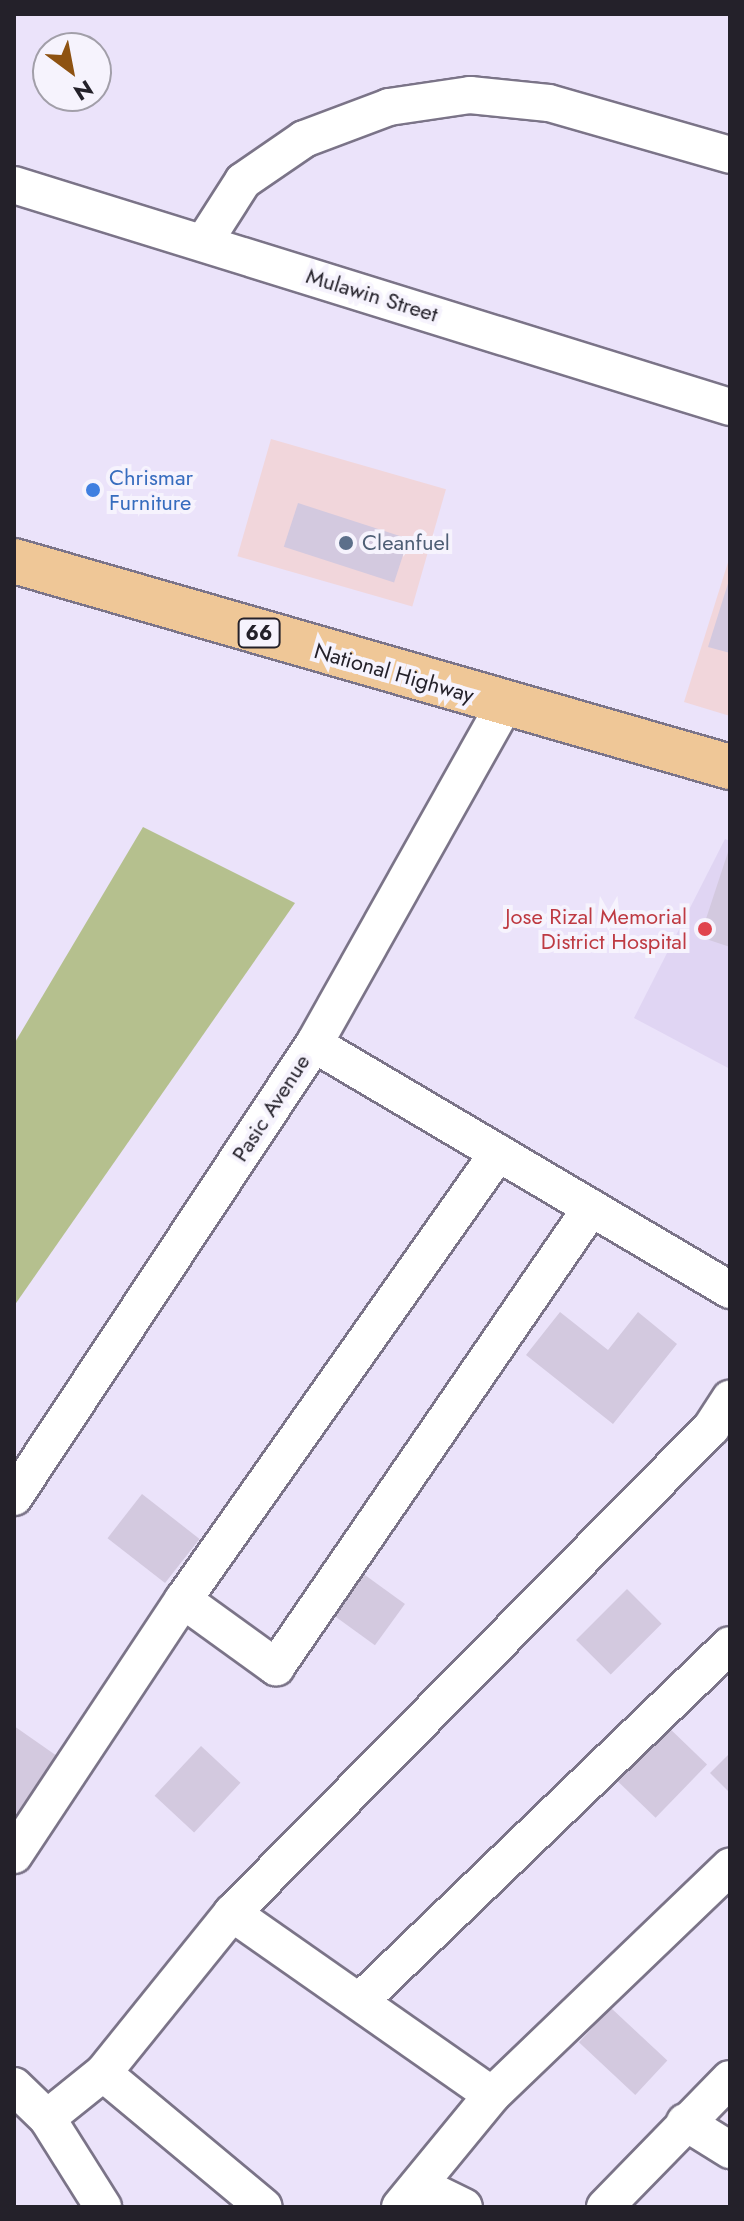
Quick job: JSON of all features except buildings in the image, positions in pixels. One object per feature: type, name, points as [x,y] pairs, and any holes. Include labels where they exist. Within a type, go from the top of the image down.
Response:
[{"type":"main road","name":"National Highway","points":[[14,561],[504,705],[730,767]]},
{"type":"street","points":[[204,242],[243,181],[304,139],[389,107],[470,95],[549,103],[730,155]]},
{"type":"street","name":"Mulawin Street","points":[[14,185],[730,407]]},
{"type":"street","name":"Pasic Avenue","points":[[14,1497],[314,1044],[504,705]]},
{"type":"street","points":[[314,1044],[730,1290]]},
{"type":"street","points":[[14,1855],[183,1600],[498,1153]]},
{"type":"street","points":[[183,1600],[276,1667],[591,1208]]},
{"type":"street","points":[[47,2118],[103,2073],[232,1913],[724,1421]]},
{"type":"street","points":[[360,2001],[730,1645]]},
{"type":"street","points":[[464,2207],[410,2196],[492,2095],[730,1867]]},
{"type":"street","points":[[232,1913],[492,2095]]},
{"type":"street","points":[[103,2073],[264,2207]]},
{"type":"street","points":[[605,2207],[730,2079]]},
{"type":"street","points":[[14,2086],[47,2118],[103,2207]]},
{"type":"street","points":[[685,2122],[730,2150]]},
{"type":"shaded area","points":[[271,439],[446,489],[412,606],[237,556]]},
{"type":"shaded area","points":[[730,556],[730,716],[684,702]]},
{"type":"shaded area","name":"Jose Rizal Memorial District Hospital","points":[[725,839],[730,841],[730,1069],[634,1018]]},
{"type":"green space","points":[[143,827],[295,903],[14,1306],[14,1044]]},
{"type":"place","name":"Chrismar Furniture","points":[[93,490]]},
{"type":"place","name":"Cleanfuel","points":[[346,543]]},
{"type":"place","name":"Jose Rizal Memorial District Hospital","points":[[705,929]]}]
